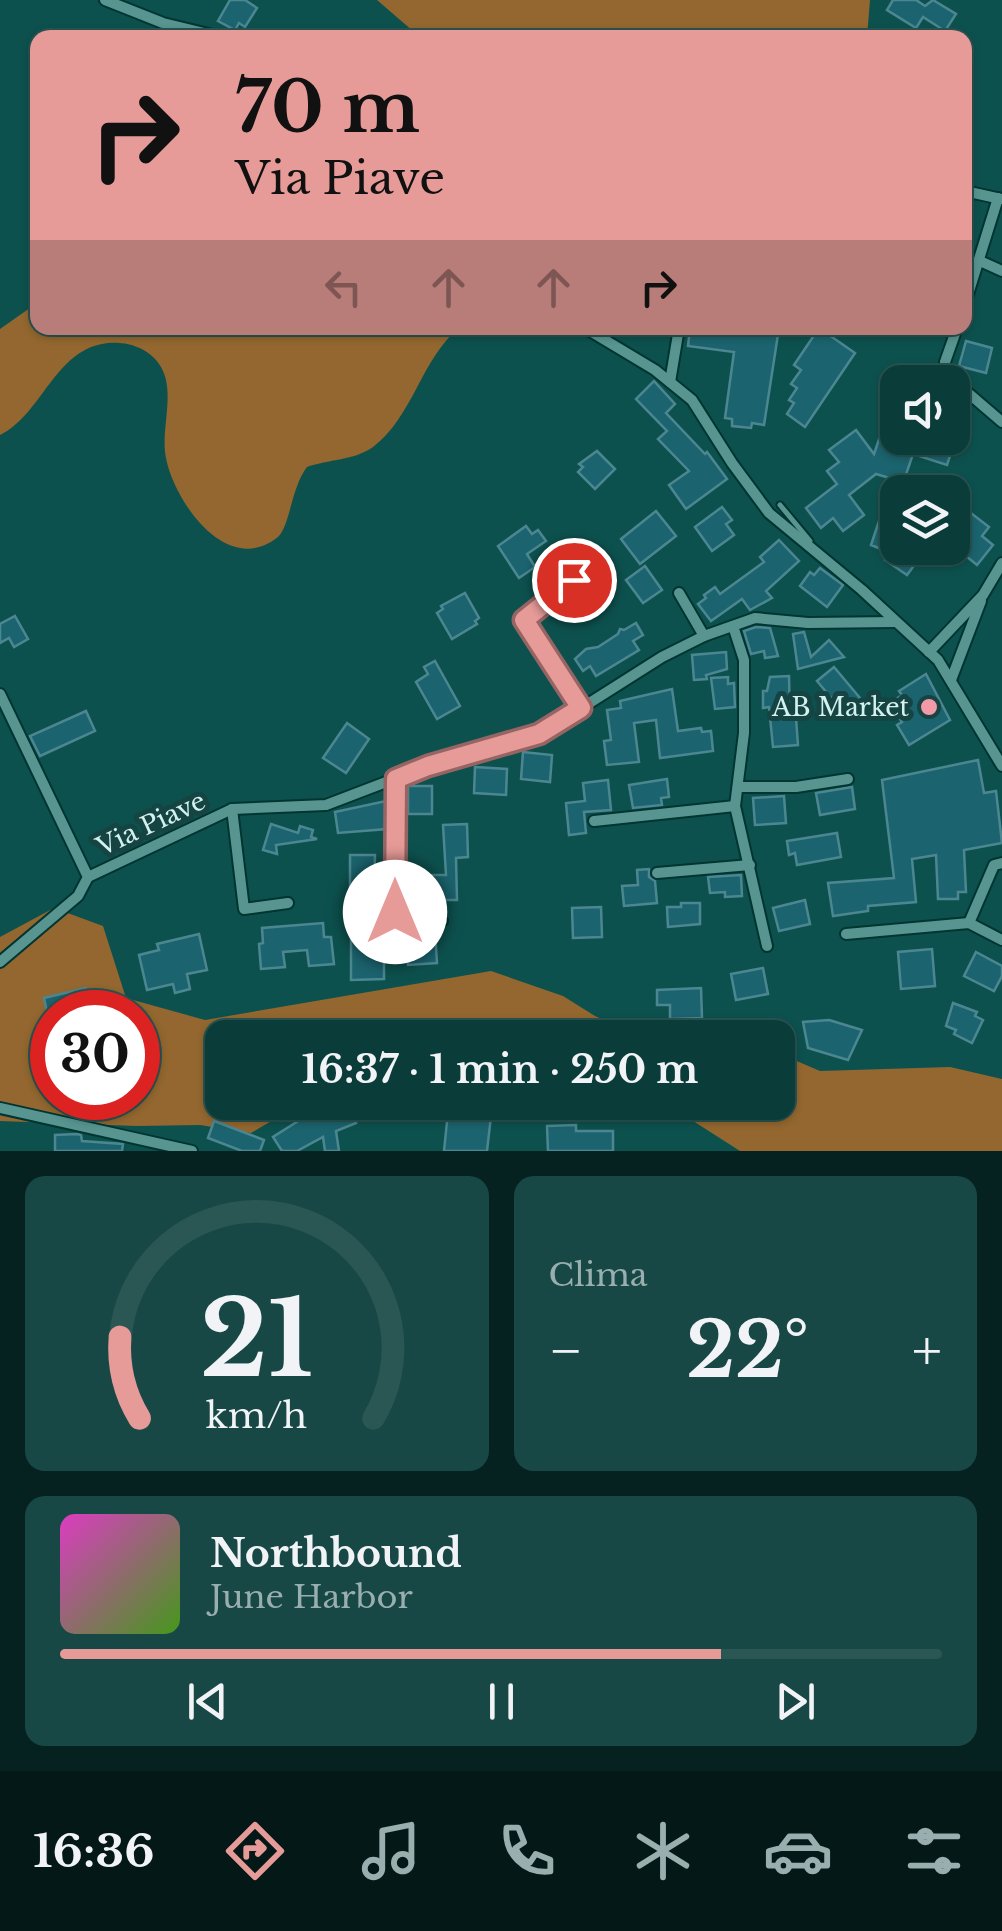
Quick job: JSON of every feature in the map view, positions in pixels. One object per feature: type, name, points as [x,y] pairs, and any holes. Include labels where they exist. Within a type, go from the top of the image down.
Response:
[{"type":"street","points":[[106,0],[195,30]]},
{"type":"street","points":[[972,192],[1000,198],[972,284]]},
{"type":"street","points":[[980,261],[1002,271]]},
{"type":"street","points":[[597,335],[692,400],[769,513],[929,652],[951,680],[1002,766]]},
{"type":"street","points":[[606,340],[607,335]]},
{"type":"street","points":[[670,382],[678,335]]},
{"type":"street","points":[[955,335],[945,362],[946,374],[1002,422]]},
{"type":"street","points":[[951,680],[983,595],[1002,563]]},
{"type":"street","points":[[574,580],[524,620],[581,708]]},
{"type":"street","points":[[678,593],[704,636]]},
{"type":"street","points":[[929,652],[983,595]]},
{"type":"street","name":"Via Piave","points":[[88,877],[232,808],[326,804],[428,766],[539,734],[662,657],[704,636],[755,618],[896,622]]},
{"type":"street","points":[[733,626],[744,660],[744,734],[735,806],[767,946]]},
{"type":"street","points":[[0,694],[88,877],[78,896],[0,962]]},
{"type":"street","points":[[396,779],[395,912],[403,920],[442,921]]},
{"type":"street","points":[[738,787],[796,787],[848,779]]},
{"type":"street","points":[[594,821],[735,806]]},
{"type":"street","name":"Via Piave","points":[[232,808],[244,909],[288,903]]},
{"type":"street","points":[[969,924],[994,866],[1002,862]]},
{"type":"street","points":[[656,873],[750,864]]},
{"type":"street","points":[[846,934],[969,924],[1002,940]]},
{"type":"street","points":[[0,1108],[192,1151]]},
{"type":"lane","points":[[780,505],[820,555]]},
{"type":"shaded area","points":[[377,0],[870,0],[868,30],[412,30]]},
{"type":"shaded area","points":[[30,308],[30,335],[452,335],[435,355],[387,435],[357,455],[307,467],[278,537],[259,547],[240,548],[206,529],[192,513],[171,475],[166,458],[167,388],[161,367],[151,355],[124,343],[90,348],[62,369],[15,426],[0,435],[0,329]]},
{"type":"shaded area","points":[[54,908],[103,926],[123,990],[30,990],[30,1120],[160,1120],[160,1007],[205,1020],[205,1120],[273,1120],[251,1133],[200,1125],[0,1121],[0,937]]},
{"type":"shaded area","points":[[491,971],[563,996],[604,1020],[205,1020]]},
{"type":"shaded area","points":[[795,1060],[820,1071],[950,1067],[1002,1079],[1002,1151],[740,1151],[692,1120],[795,1120]]},
{"type":"building","points":[[230,0],[245,0],[257,8],[245,27],[239,23],[235,30],[218,21]]},
{"type":"building","points":[[893,0],[916,0],[925,6],[933,0],[956,14],[943,30],[923,17],[916,28],[887,10]]},
{"type":"building","points":[[689,335],[778,335],[764,425],[732,426],[732,419],[725,418],[734,352],[688,346]]},
{"type":"building","points":[[814,335],[829,335],[855,353],[805,427],[787,414],[794,403],[789,400],[797,388],[791,384],[801,370],[794,365]]},
{"type":"building","points":[[966,341],[992,348],[986,373],[970,369],[970,365],[959,365]]},
{"type":"building","points":[[654,381],[675,404],[666,413],[707,452],[727,479],[686,509],[669,485],[689,471],[658,439],[667,431],[636,399]]},
{"type":"building","points":[[856,430],[874,454],[880,436],[880,455],[913,455],[906,475],[876,474],[849,495],[864,515],[843,531],[833,518],[821,528],[806,508],[837,484],[827,471],[839,462],[829,450]]},
{"type":"building","points":[[597,451],[615,469],[595,489],[578,472],[583,467],[579,464]]},
{"type":"building","points":[[916,455],[950,455],[947,465]]},
{"type":"building","points":[[722,507],[732,520],[726,524],[734,535],[712,551],[695,527]]},
{"type":"building","points":[[656,511],[676,536],[640,564],[621,539]]},
{"type":"building","points":[[970,512],[989,527],[982,536],[993,545],[977,565],[970,559]]},
{"type":"building","points":[[880,518],[880,549],[871,545]]},
{"type":"building","points":[[526,526],[532,534],[538,530],[546,541],[527,554],[535,567],[519,578],[498,546]]},
{"type":"building","points":[[779,540],[799,561],[766,591],[772,598],[750,610],[742,599],[711,621],[698,604],[706,598],[704,595],[715,587],[720,594],[764,562],[760,557]]},
{"type":"building","points":[[892,565],[914,565],[907,575]]},
{"type":"building","points":[[645,566],[662,590],[643,603],[626,580]]},
{"type":"building","points":[[820,568],[843,585],[827,607],[800,586],[810,572],[814,575]]},
{"type":"building","points":[[465,593],[479,618],[477,624],[452,639],[437,613],[443,609],[441,606]]},
{"type":"building","points":[[15,616],[28,639],[14,647],[9,638],[0,643],[0,624]]},
{"type":"building","points":[[636,623],[643,635],[633,641],[639,650],[596,676],[590,666],[583,671],[575,659],[586,649],[598,647],[620,629]]},
{"type":"building","points":[[770,628],[778,656],[765,658],[764,651],[751,654],[744,631]]},
{"type":"building","points":[[804,632],[811,657],[829,640],[844,657],[798,669],[793,634]]},
{"type":"building","points":[[726,652],[727,669],[706,675],[707,679],[694,680],[692,655]]},
{"type":"building","points":[[435,661],[460,706],[437,719],[416,682],[428,674],[424,667]]},
{"type":"building","points":[[834,667],[860,698],[843,712],[817,681]]},
{"type":"building","points":[[926,674],[950,720],[909,745],[897,725],[902,722],[890,703],[902,695],[899,691]]},
{"type":"building","points":[[789,676],[790,719],[796,718],[798,745],[773,747],[769,707],[763,708],[763,691],[767,691],[770,677]]},
{"type":"building","points":[[728,677],[728,684],[734,683],[735,707],[715,709],[711,678]]},
{"type":"building","points":[[672,689],[678,731],[711,731],[713,751],[660,758],[656,720],[634,723],[639,762],[607,765],[604,741],[611,740],[607,710],[621,708],[620,701]]},
{"type":"building","points":[[86,711],[95,731],[40,756],[30,736]]},
{"type":"building","points":[[347,723],[369,739],[346,773],[323,758]]},
{"type":"building","points":[[523,752],[552,755],[550,782],[521,779]]},
{"type":"building","points":[[978,760],[984,793],[996,791],[1002,843],[964,850],[966,892],[958,892],[958,899],[938,899],[936,855],[912,859],[916,902],[868,906],[868,911],[833,916],[828,883],[894,878],[882,780]]},
{"type":"building","points":[[475,767],[507,769],[506,795],[474,793]]},
{"type":"building","points":[[667,779],[669,797],[661,798],[662,805],[633,808],[629,785]]},
{"type":"building","points":[[608,780],[611,810],[584,812],[586,833],[569,835],[566,803],[585,801],[583,783]]},
{"type":"building","points":[[408,786],[432,786],[432,814],[408,814]]},
{"type":"building","points":[[852,787],[855,809],[820,815],[816,793]]},
{"type":"building","points":[[784,796],[786,823],[755,825],[753,798]]},
{"type":"building","points":[[386,801],[387,829],[338,833],[335,812]]},
{"type":"building","points":[[271,824],[298,833],[300,826],[313,830],[311,837],[317,839],[276,845],[277,854],[263,850]]},
{"type":"building","points":[[467,824],[468,857],[456,858],[457,900],[426,900],[426,875],[446,875],[443,825]]},
{"type":"building","points":[[837,833],[841,857],[797,865],[795,853],[789,855],[787,841]]},
{"type":"building","points":[[350,855],[375,855],[374,888],[350,887]]},
{"type":"building","points":[[649,869],[649,877],[655,881],[657,903],[624,906],[622,886],[638,885],[637,870]]},
{"type":"building","points":[[741,875],[742,896],[710,893],[708,877]]},
{"type":"building","points":[[805,900],[810,924],[779,931],[773,908]]},
{"type":"building","points":[[681,903],[700,903],[700,924],[668,927],[667,907],[681,907]]},
{"type":"building","points":[[601,907],[602,937],[573,938],[572,908]]},
{"type":"building","points":[[323,923],[324,937],[331,937],[334,964],[309,966],[307,950],[283,952],[285,967],[261,969],[262,928]]},
{"type":"building","points":[[435,930],[437,963],[408,965],[406,932]]},
{"type":"building","points":[[199,934],[207,970],[187,974],[190,989],[175,993],[173,984],[147,990],[139,955],[159,950],[157,944]]},
{"type":"building","points":[[351,935],[374,935],[375,953],[384,952],[384,979],[351,980]]},
{"type":"building","points":[[932,949],[935,986],[901,989],[898,952]]},
{"type":"building","points":[[976,952],[1002,966],[1002,976],[994,991],[964,976]]},
{"type":"building","points":[[763,968],[768,994],[736,1000],[731,974]]},
{"type":"building","points":[[701,988],[702,1018],[670,1019],[670,1005],[657,1005],[657,990]]},
{"type":"building","points":[[953,1003],[977,1012],[975,1016],[983,1020],[972,1043],[946,1026]]},
{"type":"building","points":[[829,1020],[862,1030],[848,1060],[808,1048],[803,1022]]},
{"type":"building","points":[[300,1120],[356,1123],[336,1131],[339,1151],[325,1151],[323,1137],[297,1151],[282,1151],[273,1137]]},
{"type":"building","points":[[447,1120],[491,1120],[487,1151],[444,1151]]},
{"type":"building","points":[[214,1121],[264,1140],[260,1151],[242,1151],[208,1138]]},
{"type":"building","points":[[576,1125],[576,1131],[613,1131],[613,1151],[548,1151],[547,1126]]},
{"type":"building","points":[[77,1134],[82,1141],[123,1144],[122,1151],[55,1151],[55,1135]]},
{"type":"place","name":"AB Market","points":[[929,707]]},
{"type":"route","points":[[395,912],[396,779],[539,734],[581,708],[524,620],[574,580]]}]
